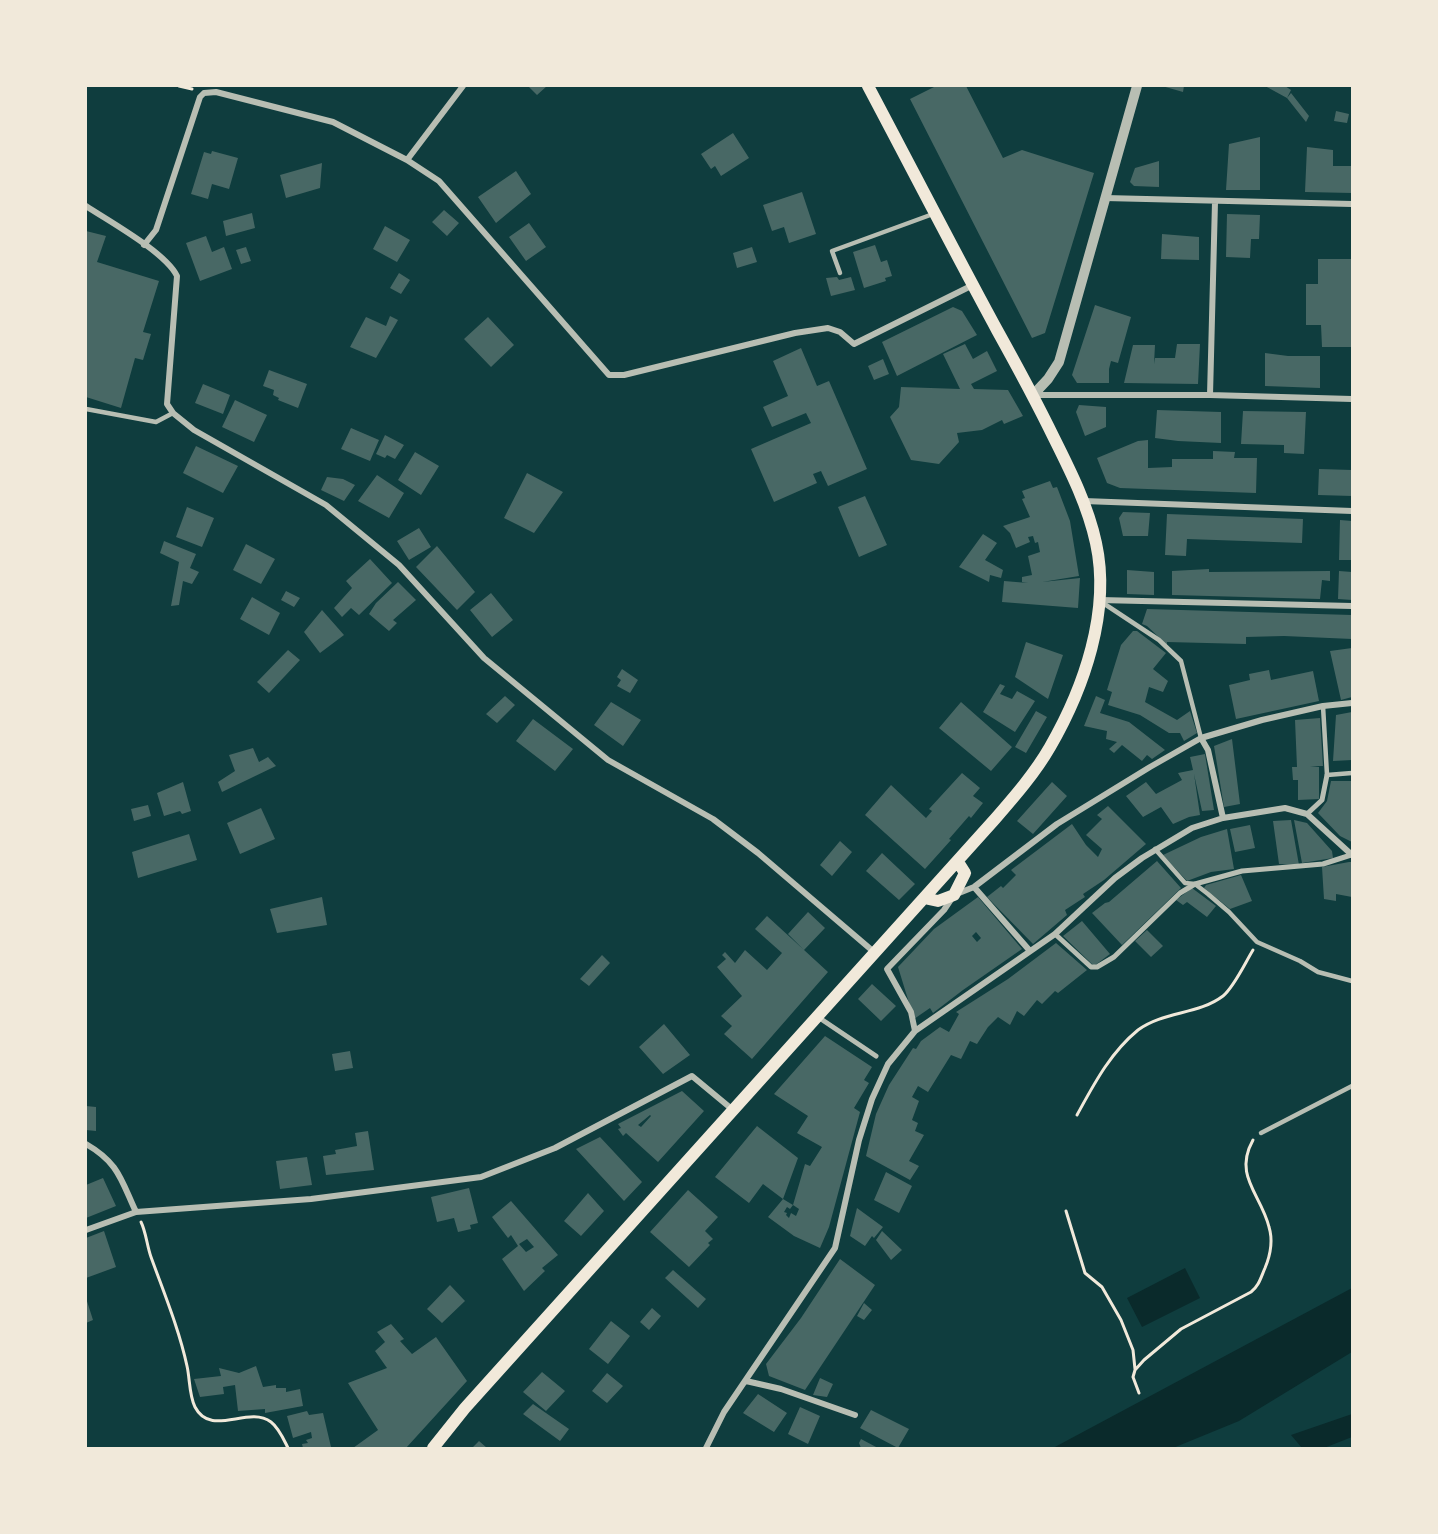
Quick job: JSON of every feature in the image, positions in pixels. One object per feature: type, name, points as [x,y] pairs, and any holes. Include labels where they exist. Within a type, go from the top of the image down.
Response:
[{"type":"main road","points":[[433,1449],[465,1408],[816,1016],[958,862],[1030,777],[1050,747],[1083,674],[1095,636],[1100,570],[1096,544],[1084,501],[1033,395],[867,86]]},
{"type":"main road","points":[[924,898],[938,901],[954,895],[965,873],[958,862]]},
{"type":"main road","points":[[940,881],[954,895]]},
{"type":"street","points":[[407,160],[463,86]]},
{"type":"street","points":[[1033,395],[1059,362],[1137,86]]},
{"type":"street","points":[[144,245],[156,230],[200,97],[204,93],[216,92],[333,122],[407,160],[439,181],[609,375],[624,375],[795,333],[828,328],[840,332],[854,344],[973,285]]},
{"type":"street","points":[[1106,198],[1353,204]]},
{"type":"street","points":[[1210,395],[1215,202]]},
{"type":"street","points":[[86,206],[172,266],[177,276],[167,404],[173,413],[194,430],[326,506],[399,566],[484,658],[608,760],[713,819],[758,853],[874,952]]},
{"type":"street","points":[[1033,395],[1210,395],[1353,399]]},
{"type":"street","points":[[1084,501],[1353,511]]},
{"type":"street","points":[[1099,600],[1353,606]]},
{"type":"street","points":[[915,1031],[911,1012],[888,969],[945,910],[954,895],[974,887],[1057,824],[1201,738],[1262,720],[1323,706],[1353,703]]},
{"type":"street","points":[[1201,738],[1208,750],[1223,818]]},
{"type":"street","points":[[1307,814],[1322,800],[1327,775]]},
{"type":"street","points":[[706,1449],[724,1412],[835,1248],[859,1140],[872,1099],[888,1064],[915,1031],[1055,934],[1115,878],[1155,849],[1192,828],[1223,818],[1285,808],[1307,814],[1352,855]]},
{"type":"street","points":[[1055,934],[1091,967],[1097,967],[1114,957],[1180,893],[1195,884],[1242,871],[1323,864],[1352,855]]},
{"type":"street","points":[[974,887],[1030,951]]},
{"type":"street","points":[[816,1016],[876,1056]]},
{"type":"street","points":[[86,1230],[136,1212],[311,1199],[481,1177],[555,1148],[692,1076],[733,1110]]},
{"type":"street","points":[[86,1144],[102,1154],[114,1166],[136,1212]]},
{"type":"street","points":[[746,1381],[781,1389],[855,1415]]},
{"type":"lane","points":[[840,273],[832,251],[935,213]]},
{"type":"lane","points":[[86,409],[156,422],[173,413]]},
{"type":"lane","points":[[1099,600],[1159,640],[1181,661],[1201,738]]},
{"type":"lane","points":[[1323,706],[1327,775],[1353,773]]},
{"type":"lane","points":[[1155,849],[1185,883],[1195,884],[1230,912],[1257,942],[1300,961],[1318,972],[1353,981]]},
{"type":"lane","points":[[1261,1133],[1353,1086]]},
{"type":"path","points":[[1077,1115],[1113,1054],[1140,1029],[1165,1016],[1204,1007],[1224,995],[1257,942]]},
{"type":"path","points":[[1135,1370],[1181,1329],[1251,1292],[1259,1283],[1269,1257],[1270,1228],[1251,1186],[1245,1167],[1245,1158],[1253,1141],[1261,1133]]},
{"type":"path","points":[[1066,1211],[1085,1273],[1102,1287],[1121,1320],[1133,1350],[1134,1377],[1139,1393]]},
{"type":"path","points":[[136,1212],[143,1226],[147,1245],[180,1342],[195,1406],[202,1416],[212,1421],[225,1422],[245,1417],[264,1418],[273,1422],[288,1449]]},
{"type":"water","points":[[1185,1268],[1200,1298],[1142,1327],[1127,1298]]},
{"type":"water","points":[[1352,1288],[1352,1352],[1239,1421],[1173,1448],[1053,1448]]},
{"type":"water","points":[[1352,1414],[1352,1437],[1324,1448],[1302,1448],[1291,1435]]},
{"type":"building","points":[[528,86],[547,86],[537,95]]},
{"type":"building","points":[[936,86],[966,86],[1003,158],[1022,150],[1094,173],[1045,333],[1032,338],[910,99]]},
{"type":"building","points":[[1162,86],[1184,86],[1183,92]]},
{"type":"building","points":[[1265,86],[1285,86],[1291,90],[1287,98]]},
{"type":"building","points":[[1291,93],[1309,116],[1306,122],[1287,98]]},
{"type":"building","points":[[1336,111],[1349,114],[1347,123],[1334,121]]},
{"type":"building","points":[[733,133],[749,158],[721,176],[715,166],[711,169],[701,154]]},
{"type":"building","points":[[1260,137],[1260,190],[1226,190],[1229,144]]},
{"type":"building","points":[[1307,147],[1333,150],[1333,166],[1352,166],[1352,193],[1305,192]]},
{"type":"building","points":[[212,151],[238,158],[229,189],[212,184],[208,199],[191,194],[204,152],[211,154]]},
{"type":"building","points":[[1159,161],[1159,187],[1134,186],[1130,182],[1135,168]]},
{"type":"building","points":[[322,163],[320,188],[286,198],[280,175]]},
{"type":"building","points":[[516,171],[531,194],[496,223],[478,197]]},
{"type":"building","points":[[802,192],[816,234],[789,243],[784,227],[772,231],[763,205]]},
{"type":"building","points":[[444,210],[459,223],[447,236],[432,222]]},
{"type":"building","points":[[252,213],[255,228],[226,236],[223,221]]},
{"type":"building","points":[[1227,214],[1260,215],[1259,239],[1251,239],[1250,258],[1226,257]]},
{"type":"building","points":[[529,223],[546,247],[526,261],[509,237]]},
{"type":"building","points":[[385,226],[410,240],[397,262],[373,249]]},
{"type":"building","points":[[86,231],[106,236],[97,262],[159,281],[143,332],[151,334],[143,360],[135,358],[121,408],[86,397]]},
{"type":"building","points":[[1162,234],[1199,237],[1199,260],[1161,259]]},
{"type":"building","points":[[206,236],[212,252],[224,247],[232,269],[200,281],[186,243]]},
{"type":"building","points":[[875,245],[881,262],[887,260],[892,276],[885,278],[886,281],[864,288],[853,252]]},
{"type":"building","points":[[246,247],[251,261],[241,264],[236,250]]},
{"type":"building","points":[[752,247],[757,262],[737,268],[733,253]]},
{"type":"building","points":[[1318,259],[1352,259],[1352,347],[1322,347],[1321,325],[1306,325],[1306,284],[1318,284]]},
{"type":"building","points":[[399,273],[410,280],[401,294],[390,288]]},
{"type":"building","points":[[837,277],[839,280],[851,277],[855,290],[831,296],[826,278]]},
{"type":"building","points":[[1095,305],[1131,317],[1118,363],[1111,361],[1109,383],[1077,383],[1072,375]]},
{"type":"building","points":[[953,307],[962,311],[977,335],[897,376],[882,342]]},
{"type":"building","points":[[390,316],[398,320],[376,358],[350,347],[366,317],[386,326]]},
{"type":"building","points":[[488,317],[514,345],[491,367],[464,339]]},
{"type":"building","points":[[965,344],[973,359],[987,351],[997,371],[971,384],[974,389],[1008,390],[1023,416],[1004,424],[1002,420],[982,430],[957,433],[959,442],[939,464],[911,460],[890,417],[899,407],[901,387],[960,389],[943,354]]},
{"type":"building","points":[[1177,344],[1200,344],[1198,384],[1124,383],[1133,345],[1155,345],[1154,364],[1155,358],[1175,358]]},
{"type":"building","points":[[801,348],[817,386],[829,381],[867,469],[828,486],[821,471],[813,474],[817,483],[774,502],[751,449],[811,423],[806,413],[772,427],[763,407],[788,396],[773,361]]},
{"type":"building","points":[[1265,353],[1320,356],[1320,388],[1265,386]]},
{"type":"building","points":[[883,359],[889,374],[874,380],[868,366]]},
{"type":"building","points":[[269,370],[307,384],[298,408],[278,400],[279,398],[273,395],[274,390],[263,386]]},
{"type":"building","points":[[203,384],[230,395],[223,414],[195,403]]},
{"type":"building","points":[[235,400],[267,415],[254,442],[222,427]]},
{"type":"building","points":[[1079,405],[1106,407],[1106,427],[1085,436],[1076,412]]},
{"type":"building","points":[[1157,410],[1221,412],[1221,443],[1155,438]]},
{"type":"building","points":[[1243,411],[1306,412],[1304,454],[1284,453],[1284,445],[1241,444]]},
{"type":"building","points":[[351,428],[379,440],[370,461],[341,449]]},
{"type":"building","points":[[385,435],[404,445],[395,459],[387,455],[385,458],[376,454]]},
{"type":"building","points":[[1148,440],[1148,468],[1172,467],[1172,459],[1213,459],[1213,451],[1235,452],[1234,458],[1257,458],[1256,493],[1120,488],[1107,483],[1097,458],[1138,441]]},
{"type":"building","points":[[196,446],[238,466],[223,493],[183,473]]},
{"type":"building","points":[[415,452],[439,466],[421,495],[398,480]]},
{"type":"building","points":[[1319,469],[1352,470],[1352,496],[1318,495]]},
{"type":"building","points":[[527,473],[563,492],[534,533],[504,518]]},
{"type":"building","points":[[377,475],[404,493],[389,518],[358,501]]},
{"type":"building","points":[[327,477],[343,479],[355,485],[344,501],[321,490]]},
{"type":"building","points":[[1050,481],[1053,488],[1057,487],[1070,521],[1079,576],[1042,582],[1080,578],[1078,608],[1002,602],[1004,581],[1028,583],[1022,582],[1022,577],[1032,575],[1028,556],[1040,552],[1038,542],[1035,543],[1033,536],[1028,537],[1030,542],[1016,548],[1010,533],[1003,526],[1030,517],[1022,499],[1025,498],[1022,491]]},
{"type":"building","points":[[865,496],[887,545],[859,557],[838,507]]},
{"type":"building","points":[[187,507],[214,518],[202,547],[176,537]]},
{"type":"building","points":[[1123,512],[1150,513],[1148,536],[1123,536],[1119,518]]},
{"type":"building","points":[[1167,514],[1303,519],[1302,543],[1187,539],[1186,556],[1165,555]]},
{"type":"building","points":[[1340,520],[1352,521],[1352,560],[1339,560]]},
{"type":"building","points":[[419,528],[431,547],[409,560],[397,541]]},
{"type":"building","points":[[983,534],[997,543],[985,560],[1003,570],[1001,578],[990,575],[989,582],[959,567]]},
{"type":"building","points":[[164,541],[196,554],[190,568],[199,572],[192,584],[183,581],[179,605],[171,606],[179,562],[160,553]]},
{"type":"building","points":[[246,544],[275,559],[261,584],[233,570]]},
{"type":"building","points":[[437,546],[475,592],[457,610],[416,567]]},
{"type":"building","points":[[370,559],[392,583],[359,615],[351,608],[342,617],[334,608],[352,588],[346,581]]},
{"type":"building","points":[[1209,569],[1209,572],[1330,571],[1330,581],[1322,580],[1320,599],[1172,595],[1172,571]]},
{"type":"building","points":[[1127,570],[1154,572],[1154,595],[1127,594]]},
{"type":"building","points":[[1339,571],[1352,572],[1352,600],[1338,599]]},
{"type":"building","points":[[398,582],[416,600],[393,620],[397,623],[389,631],[369,614],[376,603]]},
{"type":"building","points":[[286,591],[300,598],[294,607],[281,600]]},
{"type":"building","points":[[491,593],[513,620],[492,637],[470,610]]},
{"type":"building","points":[[252,597],[280,613],[269,635],[240,619]]},
{"type":"building","points":[[1147,609],[1352,615],[1352,639],[1246,637],[1246,644],[1167,642],[1167,645],[1142,624]]},
{"type":"building","points":[[322,610],[344,635],[320,653],[304,632]]},
{"type":"building","points":[[1133,631],[1137,631],[1166,653],[1153,669],[1168,681],[1163,692],[1149,687],[1145,702],[1177,720],[1190,711],[1197,733],[1184,741],[1180,733],[1169,733],[1140,715],[1108,705],[1112,692],[1107,690],[1121,645]]},
{"type":"building","points":[[1026,642],[1063,655],[1048,699],[1015,677]]},
{"type":"building","points":[[1352,648],[1352,697],[1341,700],[1330,651]]},
{"type":"building","points":[[288,650],[300,660],[269,693],[257,682]]},
{"type":"building","points":[[622,669],[638,680],[630,693],[617,686],[621,680],[617,677]]},
{"type":"building","points":[[1269,670],[1271,680],[1313,671],[1319,701],[1236,719],[1229,685],[1250,680],[1249,674]]},
{"type":"building","points":[[1000,684],[1005,686],[1000,694],[1012,699],[1017,691],[1035,701],[1015,732],[983,712]]},
{"type":"building","points":[[505,696],[515,705],[497,723],[486,714]]},
{"type":"building","points":[[1096,696],[1105,700],[1100,713],[1129,722],[1165,750],[1152,759],[1147,755],[1142,761],[1122,745],[1114,753],[1109,749],[1117,742],[1106,739],[1107,731],[1084,726]]},
{"type":"building","points":[[611,702],[641,720],[623,746],[594,725]]},
{"type":"building","points":[[961,702],[1012,747],[991,771],[939,728]]},
{"type":"building","points":[[1036,711],[1047,717],[1026,753],[1015,747]]},
{"type":"building","points":[[1352,712],[1352,760],[1333,761],[1336,715]]},
{"type":"building","points":[[1320,718],[1323,766],[1310,766],[1319,767],[1319,799],[1298,800],[1298,780],[1293,780],[1292,767],[1297,767],[1295,720]]},
{"type":"building","points":[[533,719],[573,749],[555,771],[516,741]]},
{"type":"building","points":[[1232,739],[1240,804],[1224,807],[1214,746]]},
{"type":"building","points":[[253,748],[259,762],[268,757],[276,766],[222,792],[218,782],[235,771],[229,755]]},
{"type":"building","points":[[1205,754],[1214,810],[1202,811],[1194,774],[1200,815],[1173,824],[1161,807],[1143,817],[1126,796],[1146,782],[1156,794],[1182,780],[1178,773],[1193,770],[1190,757]]},
{"type":"building","points":[[962,773],[980,788],[973,796],[983,803],[971,818],[969,816],[925,869],[865,815],[891,785],[926,818],[932,811],[929,809]]},
{"type":"building","points":[[1331,781],[1352,781],[1352,842],[1340,836],[1318,813],[1327,801]]},
{"type":"building","points":[[183,782],[191,811],[182,814],[180,811],[164,816],[157,793]]},
{"type":"building","points":[[1052,782],[1067,796],[1033,834],[1017,821]]},
{"type":"building","points":[[148,805],[151,816],[134,821],[131,809]]},
{"type":"building","points":[[1108,806],[1146,844],[1104,880],[1083,894],[1085,897],[1065,910],[1067,915],[1033,944],[987,897],[1001,886],[1003,888],[1016,875],[1011,870],[1072,824],[1086,845],[1098,857],[1102,849],[1086,835],[1102,819],[1097,815]]},
{"type":"building","points":[[261,808],[275,839],[240,854],[227,823]]},
{"type":"building","points":[[1291,820],[1299,865],[1279,864],[1273,821]]},
{"type":"building","points":[[1294,820],[1307,823],[1332,851],[1333,858],[1302,863]]},
{"type":"building","points":[[1250,825],[1255,848],[1235,852],[1230,829]]},
{"type":"building","points":[[1227,829],[1234,869],[1211,872],[1187,881],[1163,855],[1201,837]]},
{"type":"building","points":[[189,834],[197,860],[138,878],[132,852]]},
{"type":"building","points":[[840,841],[852,852],[832,876],[820,865]]},
{"type":"building","points":[[882,853],[915,884],[899,900],[866,871]]},
{"type":"building","points":[[1157,861],[1181,888],[1122,945],[1092,913],[1109,902]]},
{"type":"building","points":[[1352,862],[1352,897],[1336,894],[1336,901],[1324,899],[1322,867]]},
{"type":"building","points":[[1241,875],[1252,901],[1230,909],[1204,888],[1206,885]]},
{"type":"building","points":[[1192,888],[1216,906],[1207,917],[1187,902],[1183,905],[1176,900]]},
{"type":"building","points":[[322,897],[327,925],[277,933],[270,909]]},
{"type":"building","points":[[978,897],[1022,949],[933,1013],[930,1008],[914,1019],[898,967],[934,929]],"holes":[[[976,932],[981,938],[977,942],[972,936]]]},
{"type":"building","points":[[808,912],[825,928],[804,950],[788,934]]},
{"type":"building","points":[[767,916],[828,972],[752,1059],[724,1034],[732,1026],[721,1016],[742,996],[717,967],[726,959],[722,955],[725,952],[735,963],[745,950],[767,970],[782,953],[755,929]]},
{"type":"building","points":[[1082,921],[1110,954],[1094,966],[1063,936]]},
{"type":"building","points":[[1147,930],[1163,946],[1151,957],[1135,941]]},
{"type":"building","points":[[1056,943],[1087,970],[1058,993],[1055,991],[1042,1004],[1037,1000],[1024,1016],[1017,1011],[1010,1025],[998,1017],[977,1044],[970,1041],[961,1059],[951,1055],[928,1092],[918,1086],[912,1097],[919,1101],[912,1120],[918,1123],[915,1131],[924,1135],[909,1161],[919,1166],[910,1180],[866,1156],[876,1114],[889,1085],[913,1048],[916,1049],[921,1041],[940,1027],[949,1032],[959,1014],[956,1012],[1008,979]]},
{"type":"building","points":[[602,955],[610,963],[589,986],[580,979]]},
{"type":"building","points":[[872,984],[896,1006],[881,1021],[858,999]]},
{"type":"building","points":[[664,1024],[690,1055],[663,1074],[639,1047]]},
{"type":"building","points":[[825,1036],[872,1067],[864,1080],[869,1083],[854,1108],[860,1112],[829,1227],[820,1248],[794,1236],[768,1217],[783,1199],[793,1205],[805,1164],[810,1166],[822,1147],[797,1133],[808,1116],[774,1094]],"holes":[[[793,1205],[799,1209],[796,1216],[791,1213],[789,1218],[784,1212],[787,1207],[790,1209]]]},
{"type":"building","points":[[350,1051],[353,1068],[335,1071],[332,1054]]},
{"type":"building","points":[[682,1091],[704,1111],[658,1162],[626,1133],[623,1136],[618,1129],[621,1128],[618,1124]],"holes":[[[650,1115],[641,1127],[638,1125]]]},
{"type":"building","points":[[86,1106],[96,1107],[96,1131],[86,1130]]},
{"type":"building","points":[[757,1126],[798,1158],[783,1199],[763,1184],[749,1203],[715,1177]]},
{"type":"building","points":[[368,1131],[374,1170],[326,1175],[323,1156],[336,1154],[335,1150],[357,1146],[355,1133]]},
{"type":"building","points":[[600,1137],[642,1182],[624,1201],[576,1149]]},
{"type":"building","points":[[307,1157],[312,1185],[280,1189],[276,1161]]},
{"type":"building","points":[[886,1172],[912,1186],[899,1213],[874,1200]]},
{"type":"building","points":[[103,1178],[116,1206],[86,1218],[86,1185]]},
{"type":"building","points":[[469,1188],[478,1223],[470,1225],[471,1229],[458,1232],[454,1218],[437,1222],[431,1197]]},
{"type":"building","points":[[688,1190],[718,1217],[705,1231],[713,1239],[708,1243],[710,1245],[689,1267],[650,1232]]},
{"type":"building","points":[[588,1193],[604,1211],[581,1236],[564,1221]]},
{"type":"building","points":[[511,1201],[558,1255],[542,1268],[545,1271],[524,1291],[502,1259],[518,1246],[511,1235],[508,1238],[492,1217]],"holes":[[[527,1239],[534,1247],[526,1252],[519,1244]]]},
{"type":"building","points":[[857,1208],[883,1227],[865,1246],[850,1236]]},
{"type":"building","points":[[104,1231],[116,1267],[86,1278],[86,1238]]},
{"type":"building","points":[[882,1231],[902,1250],[891,1260],[876,1240]]},
{"type":"building","points":[[840,1259],[875,1285],[805,1390],[769,1376],[766,1364],[801,1318]]},
{"type":"building","points":[[673,1270],[706,1299],[698,1308],[665,1278]]},
{"type":"building","points":[[450,1285],[465,1301],[442,1323],[427,1309]]},
{"type":"building","points":[[86,1298],[93,1320],[86,1323]]},
{"type":"building","points":[[864,1303],[872,1310],[864,1320],[857,1316]]},
{"type":"building","points":[[652,1308],[661,1316],[649,1330],[640,1322]]},
{"type":"building","points":[[611,1321],[630,1336],[608,1364],[589,1349]]},
{"type":"building","points":[[391,1324],[404,1339],[400,1341],[412,1354],[436,1337],[467,1381],[406,1448],[353,1448],[378,1430],[348,1383],[387,1368],[375,1351],[385,1342],[377,1332]]},
{"type":"building","points":[[256,1366],[263,1387],[276,1385],[276,1388],[286,1388],[286,1392],[300,1389],[303,1406],[265,1413],[265,1409],[238,1411],[235,1385],[223,1387],[224,1394],[200,1397],[194,1379],[221,1376],[219,1368],[239,1373]]},
{"type":"building","points":[[542,1372],[565,1391],[546,1411],[523,1392]]},
{"type":"building","points":[[607,1373],[623,1386],[607,1403],[592,1391]]},
{"type":"building","points":[[820,1378],[833,1384],[827,1397],[813,1395]]},
{"type":"building","points":[[758,1394],[787,1413],[774,1432],[743,1413]]},
{"type":"building","points":[[533,1404],[569,1429],[560,1441],[523,1414]]},
{"type":"building","points":[[800,1407],[820,1416],[808,1444],[788,1434]]},
{"type":"building","points":[[871,1410],[909,1429],[898,1448],[860,1428]]},
{"type":"building","points":[[307,1411],[309,1415],[323,1413],[331,1447],[303,1448],[302,1444],[308,1443],[306,1440],[312,1438],[311,1432],[293,1438],[287,1416]]},
{"type":"building","points":[[861,1439],[878,1448],[861,1448],[859,1443]]},
{"type":"building","points":[[479,1441],[487,1448],[472,1448]]}]
